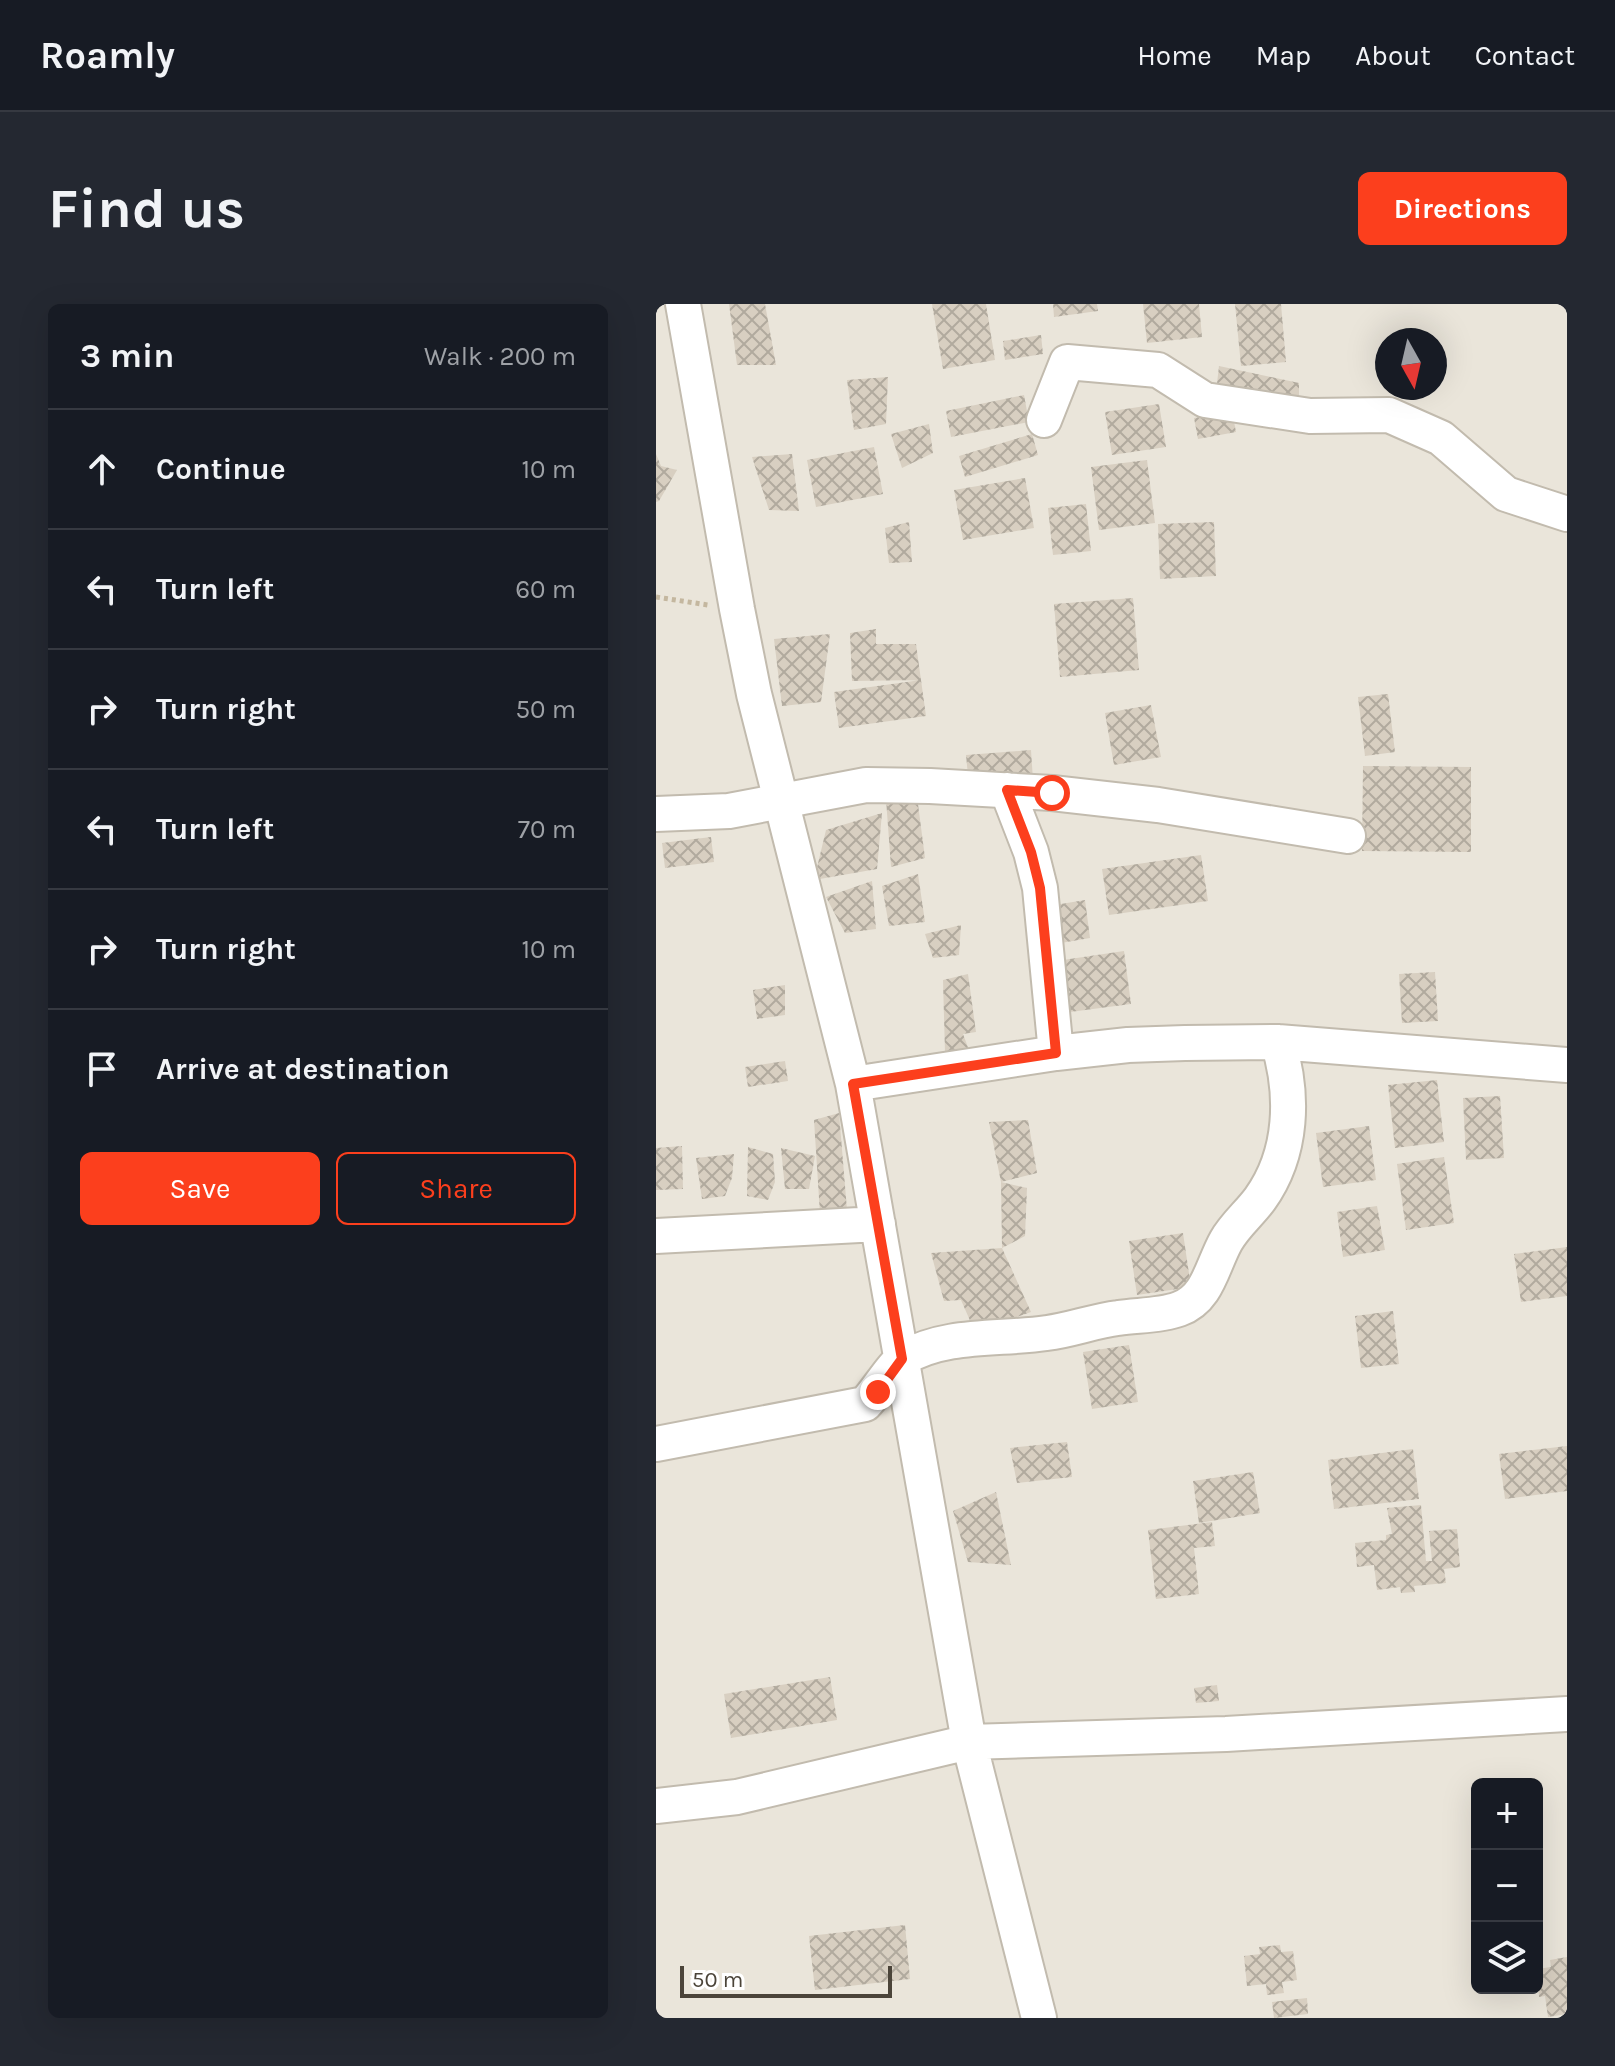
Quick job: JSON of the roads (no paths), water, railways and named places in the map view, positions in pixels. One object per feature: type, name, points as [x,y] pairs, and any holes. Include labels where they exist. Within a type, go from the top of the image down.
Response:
[{"type":"street","points":[[683,304],[754,694],[853,1084],[969,1742],[1039,2018]]},
{"type":"street","points":[[1044,420],[1067,362],[1158,370],[1205,400],[1310,416],[1389,415],[1441,438],[1506,494],[1567,514]]},
{"type":"street","points":[[656,814],[729,811],[866,785],[1007,790],[1158,805],[1348,836]]},
{"type":"street","points":[[1007,790],[1031,852],[1040,888],[1056,1053]]},
{"type":"street","points":[[853,1084],[1128,1045],[1278,1042],[1567,1065]]},
{"type":"street","points":[[656,1444],[865,1404],[878,1392],[902,1359],[941,1343],[1048,1333],[1115,1318],[1179,1309],[1194,1300],[1203,1290],[1234,1227],[1259,1201],[1277,1172],[1285,1148],[1288,1116],[1286,1067],[1278,1042]]},
{"type":"street","points":[[656,1236],[878,1224]]},
{"type":"street","points":[[656,1806],[737,1797],[969,1742],[1226,1734],[1567,1714]]}]
